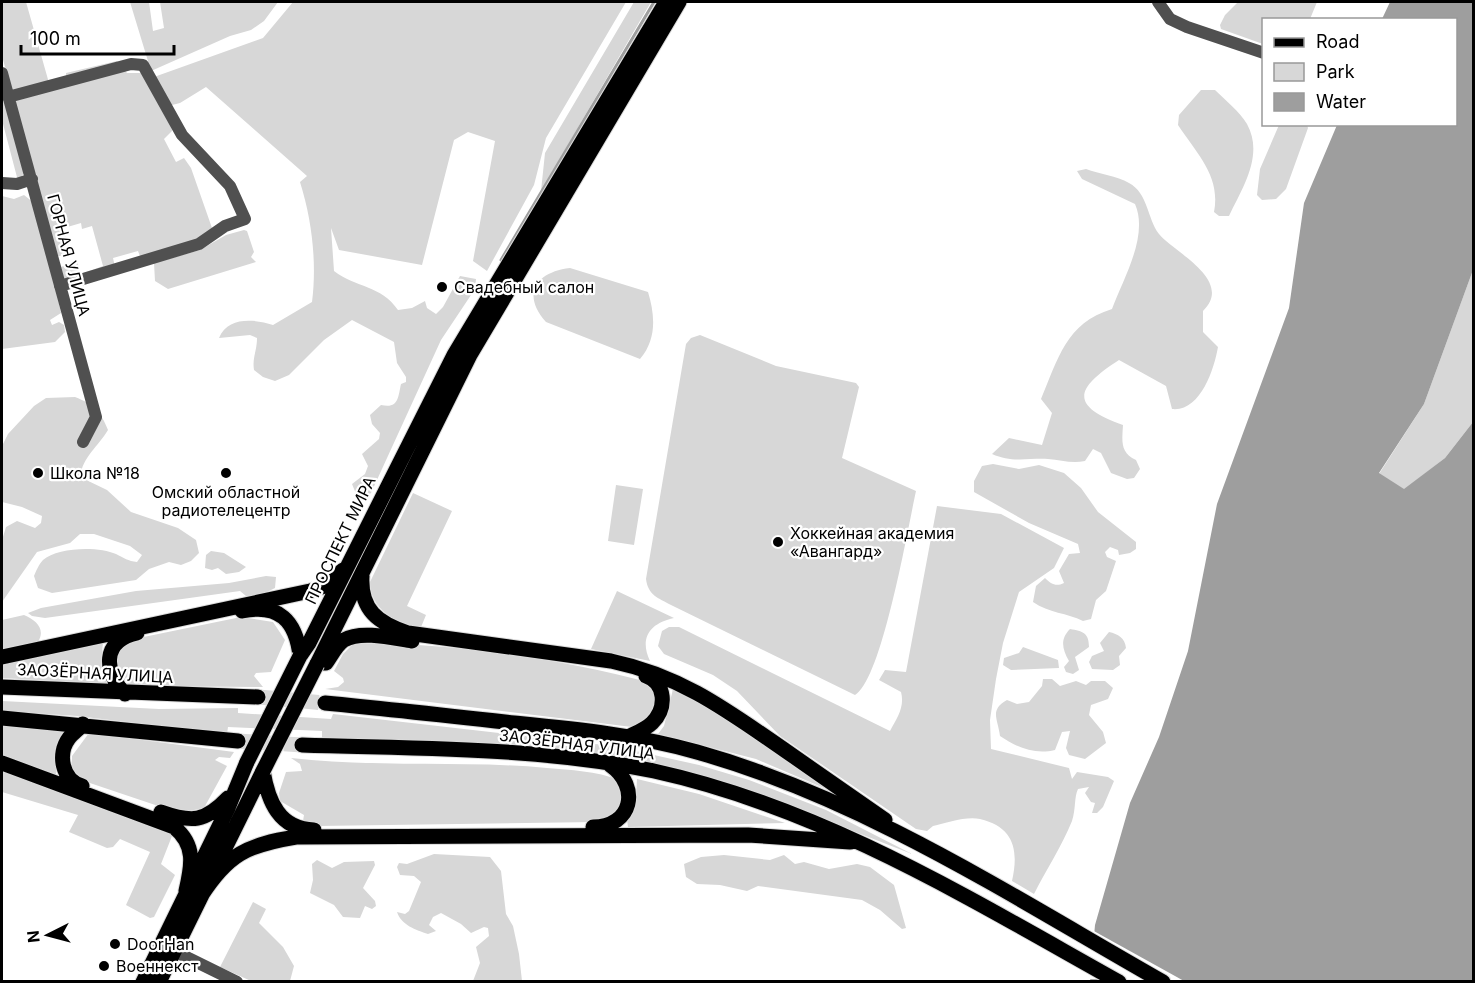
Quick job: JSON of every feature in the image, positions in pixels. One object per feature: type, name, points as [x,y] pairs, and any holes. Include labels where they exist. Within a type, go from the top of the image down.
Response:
[{"type":"main road","points":[[596,128],[666,2]]},
{"type":"main road","points":[[596,128],[679,2]]},
{"type":"main road","name":"ПРОСПЕКТ МИРА","points":[[194,893],[263,771],[317,664],[355,568],[454,355],[596,128]]},
{"type":"main road","points":[[2,657],[310,591],[322,587],[355,568],[361,591],[372,613],[384,624],[408,633],[611,661],[641,668],[675,681],[709,698],[924,847]]},
{"type":"main road","name":"ПРОСПЕКТ МИРА","points":[[159,981],[168,948],[194,893],[232,794],[247,762],[300,656],[355,568]]},
{"type":"main road","points":[[125,694],[111,676],[108,660],[115,645],[126,636],[254,609],[273,612],[291,624],[297,634],[300,656]]},
{"type":"main road","points":[[317,664],[326,663],[342,641],[366,636],[520,653],[610,667],[651,677],[659,682],[662,690],[657,717],[646,728],[628,737]]},
{"type":"main road","name":"ЗАОЗЁРНАЯ УЛИЦА","points":[[2,687],[125,694],[258,697]]},
{"type":"main road","name":"ЗАОЗЁРНАЯ УЛИЦА","points":[[325,703],[561,727],[628,737],[694,751],[743,765],[820,796],[924,847],[1163,981]]},
{"type":"main road","points":[[2,718],[83,724],[238,741]]},
{"type":"main road","points":[[83,724],[68,739],[63,754],[64,772],[74,783],[186,819],[209,815],[232,794]]},
{"type":"main road","name":"ЗАОЗЁРНАЯ УЛИЦА","points":[[302,745],[517,752],[654,771],[754,799],[867,844],[1119,981]]},
{"type":"main road","points":[[2,763],[174,827],[191,846],[194,893]]},
{"type":"main road","points":[[263,771],[273,809],[288,823],[310,831],[602,827],[616,822],[623,815],[629,798],[627,782],[621,773],[608,763]]},
{"type":"main road","points":[[194,893],[237,854],[260,844],[296,837],[748,835],[867,844]]},
{"type":"main road","name":"ПРОСПЕКТ МИРА","points":[[143,981],[168,948]]},
{"type":"street","points":[[1158,2],[1170,19],[1262,53]]},
{"type":"street","points":[[8,97],[131,64],[143,65],[182,135],[230,186],[246,219],[225,226],[199,244],[60,286]]},
{"type":"street","name":"ГОРНАЯ УЛИЦА","points":[[2,73],[96,417],[83,442]]},
{"type":"street","points":[[2,183],[17,184],[32,179]]},
{"type":"street","points":[[168,948],[237,981]]},
{"type":"green space","points":[[2,2],[26,2],[49,83],[66,78],[66,73],[117,61],[127,73],[142,73],[171,123],[172,131],[164,139],[176,162],[184,158],[191,168],[212,228],[208,235],[141,259],[138,251],[113,258],[115,267],[64,279],[61,267],[77,261],[81,274],[103,266],[92,226],[82,229],[81,223],[64,228],[69,250],[67,256],[57,256],[2,56]]},
{"type":"green space","points":[[130,2],[149,2],[153,31],[164,28],[160,2],[278,2],[264,21],[251,30],[230,36],[151,71]]},
{"type":"green space","points":[[293,2],[626,2],[546,138],[534,185],[487,271],[473,261],[495,141],[468,132],[454,140],[422,265],[339,250],[331,228],[334,271],[342,277],[376,291],[398,310],[412,308],[425,301],[427,308],[436,314],[443,307],[460,276],[476,279],[475,289],[441,340],[371,493],[359,501],[352,484],[365,474],[368,466],[362,454],[379,439],[380,433],[372,424],[370,415],[381,405],[394,404],[397,401],[401,384],[406,382],[406,377],[397,363],[394,342],[352,320],[324,340],[289,375],[275,381],[263,377],[254,370],[257,338],[250,335],[219,338],[223,331],[235,323],[258,321],[273,325],[312,302],[314,272],[312,242],[308,211],[300,182],[307,176],[206,87],[180,103],[168,106],[154,77],[263,38]]},
{"type":"green space","points":[[634,2],[651,2],[541,191],[545,153]]},
{"type":"green space","points":[[1238,2],[1317,2],[1310,18],[1262,18],[1262,44],[1221,29],[1220,25],[1225,15]]},
{"type":"green space","points":[[2,89],[24,173],[18,181],[2,120]]},
{"type":"green space","points":[[1201,90],[1215,90],[1240,115],[1252,136],[1250,171],[1229,216],[1219,216],[1214,212],[1214,187],[1211,176],[1178,125],[1179,115]]},
{"type":"green space","points":[[1279,126],[1307,126],[1286,189],[1276,199],[1262,200],[1257,195],[1260,169]]},
{"type":"green space","points":[[1086,169],[1119,179],[1135,187],[1144,199],[1159,234],[1198,267],[1207,277],[1211,288],[1211,299],[1203,311],[1203,332],[1218,347],[1209,378],[1198,397],[1190,404],[1172,409],[1166,386],[1119,360],[1104,370],[1087,388],[1084,396],[1087,404],[1106,418],[1123,425],[1122,441],[1125,450],[1136,460],[1140,469],[1134,478],[1127,479],[1111,473],[1101,453],[1093,449],[1085,461],[1076,462],[1013,459],[992,454],[1009,438],[1042,445],[1052,413],[1041,399],[1059,357],[1074,333],[1084,323],[1112,309],[1133,257],[1139,230],[1135,204],[1082,179],[1077,171]]},
{"type":"green space","points":[[24,195],[34,203],[61,313],[50,320],[52,325],[59,322],[64,325],[65,332],[55,342],[2,349],[2,196],[14,199]]},
{"type":"green space","points":[[247,231],[254,252],[251,257],[256,262],[168,289],[155,281],[154,263],[200,250],[226,235]]},
{"type":"green space","points":[[570,268],[648,292],[653,327],[646,351],[640,359],[546,322],[538,312],[534,294],[541,279],[558,270]]},
{"type":"green space","points":[[1473,270],[1473,422],[1445,458],[1404,490],[1379,474],[1424,404]]},
{"type":"green space","name":"Хоккейная академия «Авангард»","points":[[700,335],[776,366],[856,383],[859,387],[842,458],[916,491],[884,633],[875,662],[865,683],[855,695],[671,605],[654,595],[649,589],[646,579],[686,344],[691,338]]},
{"type":"green space","points":[[75,397],[96,409],[108,430],[84,463],[80,477],[107,490],[131,512],[178,528],[196,540],[199,553],[191,561],[181,565],[169,562],[149,569],[136,580],[52,593],[38,588],[34,576],[39,566],[43,560],[58,552],[78,549],[109,551],[137,562],[142,555],[130,546],[94,534],[80,534],[70,543],[37,552],[2,602],[2,540],[6,527],[17,521],[35,528],[41,523],[42,516],[22,507],[2,502],[2,446],[8,434],[34,406],[46,398]]},
{"type":"green space","points":[[993,464],[1019,469],[1039,465],[1064,473],[1081,488],[1098,512],[1136,542],[1136,549],[1130,553],[1119,555],[1118,550],[1110,547],[1105,552],[1107,557],[1116,561],[1106,591],[1096,600],[1091,619],[1083,621],[1033,602],[1036,586],[1045,578],[1054,584],[1064,583],[1059,571],[1069,554],[1080,553],[1078,544],[1029,523],[974,492],[974,481],[982,466]]},
{"type":"green space","points":[[616,485],[643,489],[634,545],[608,541]]},
{"type":"green space","points":[[413,493],[452,511],[407,606],[426,615],[419,632],[386,614],[371,592],[370,582]]},
{"type":"green space","points":[[937,506],[1001,514],[1064,548],[1054,568],[1019,592],[1003,643],[996,679],[990,720],[991,749],[1069,768],[1072,779],[1077,772],[1108,777],[1114,781],[1103,807],[1097,813],[1092,813],[1095,803],[1091,802],[1085,793],[1089,787],[1078,789],[1072,821],[1034,894],[1012,881],[1014,850],[1007,834],[1000,828],[980,819],[969,818],[933,826],[927,831],[916,829],[780,736],[737,691],[713,675],[664,654],[658,646],[662,631],[669,627],[679,627],[890,731],[901,708],[901,692],[879,680],[885,670],[906,672]]},
{"type":"green space","points":[[211,551],[224,553],[246,567],[239,572],[226,574],[218,568],[212,570],[205,568],[206,555]]},
{"type":"green space","points":[[266,576],[276,577],[275,588],[259,596],[246,596],[240,591],[45,618],[28,613],[41,608],[136,591],[229,583]]},
{"type":"green space","points":[[617,591],[674,618],[659,624],[649,633],[646,645],[650,661],[591,649]]},
{"type":"green space","points":[[24,615],[40,629],[38,642],[2,649],[2,620]]},
{"type":"green space","points":[[241,617],[273,622],[285,640],[271,672],[256,673],[254,676],[263,687],[137,686],[125,684],[115,665],[121,644],[129,640]]},
{"type":"green space","points":[[1070,629],[1084,634],[1089,642],[1089,647],[1075,657],[1079,670],[1073,674],[1066,672],[1064,667],[1069,661],[1063,640]]},
{"type":"green space","points":[[1109,632],[1121,637],[1126,648],[1119,656],[1120,665],[1113,670],[1092,669],[1089,662],[1092,656],[1104,651],[1100,643]]},
{"type":"green space","points":[[103,642],[101,665],[107,684],[2,678],[2,663]]},
{"type":"green space","points":[[353,644],[465,649],[541,659],[651,683],[654,686],[655,701],[648,721],[632,727],[325,689],[338,687],[344,682],[343,678],[334,671],[343,654]]},
{"type":"green space","points":[[1023,647],[1058,660],[1059,668],[1011,670],[1003,665],[1004,658],[1019,653]]},
{"type":"green space","points":[[1043,679],[1052,679],[1060,686],[1076,681],[1086,685],[1091,681],[1105,681],[1113,688],[1108,699],[1091,705],[1089,715],[1103,732],[1106,743],[1085,759],[1069,755],[1066,748],[1070,731],[1062,732],[1055,750],[1047,751],[1026,749],[1000,736],[996,715],[998,707],[1007,700],[1017,704],[1029,702],[1042,686]]},
{"type":"green space","points":[[673,689],[709,706],[831,791],[756,759],[658,734],[664,726]]},
{"type":"green space","points":[[2,701],[159,709],[238,708],[238,713],[331,719],[333,714],[613,746],[699,765],[749,780],[826,810],[912,854],[822,819],[579,752],[523,745],[364,743],[322,739],[322,731],[228,727],[227,734],[77,716],[2,711]]},
{"type":"green space","points":[[2,725],[64,729],[57,751],[56,776],[2,758]]},
{"type":"green space","points":[[89,733],[234,752],[230,758],[219,757],[215,760],[227,766],[204,808],[179,813],[78,779],[72,773],[72,756]]},
{"type":"green space","points":[[291,758],[355,763],[483,764],[583,771],[619,780],[621,802],[611,815],[596,822],[318,826],[303,821],[304,815],[280,801],[279,793],[286,772],[302,771],[300,764]]},
{"type":"green space","points":[[2,771],[166,829],[172,836],[161,864],[175,875],[154,917],[150,918],[126,905],[150,852],[120,839],[113,847],[107,848],[69,832],[78,815],[2,792]]},
{"type":"green space","points":[[637,779],[699,794],[785,823],[628,827],[627,820],[636,797]]},
{"type":"green space","points":[[434,854],[490,857],[501,871],[506,914],[513,926],[522,981],[473,981],[480,963],[476,947],[489,936],[488,928],[484,927],[471,933],[461,924],[441,913],[433,917],[429,925],[436,931],[428,934],[410,926],[399,917],[397,912],[405,914],[409,911],[421,882],[414,876],[400,875],[397,867],[399,863],[407,864]]},
{"type":"green space","points":[[724,855],[770,860],[784,855],[795,864],[804,862],[829,869],[857,864],[870,867],[894,885],[906,928],[902,929],[880,910],[862,900],[758,886],[747,891],[720,885],[697,884],[686,877],[684,864],[701,857]]},
{"type":"green space","points":[[317,860],[332,868],[344,862],[374,861],[375,865],[363,888],[375,901],[376,906],[372,909],[365,906],[360,918],[343,917],[334,905],[310,893],[313,880],[312,864]]},
{"type":"green space","points":[[253,902],[266,909],[259,923],[283,947],[294,966],[290,981],[251,981],[220,967]]},
{"type":"water","points":[[1390,2],[1473,2],[1473,270],[1424,404],[1379,473],[1404,489],[1445,458],[1473,422],[1473,981],[1090,982],[1095,925],[1130,803],[1159,737],[1188,651],[1217,504],[1289,308],[1304,203],[1337,126],[1457,126],[1457,18],[1382,18]]},
{"type":"pier","points":[[1092,930],[1184,981],[1087,979]]},
{"type":"waterway","points":[[501,260],[654,2]]},
{"type":"tunnel","points":[[258,697],[325,703]]},
{"type":"tunnel","points":[[238,741],[302,745]]},
{"type":"place","name":"Свадебный салон","points":[[442,287]]},
{"type":"place","name":"Школа №18","points":[[38,473]]},
{"type":"place","name":"Омский областной радиотелецентр","points":[[226,473]]},
{"type":"place","name":"Хоккейная академия «Авангард»","points":[[778,542]]},
{"type":"place","name":"DoorHan","points":[[115,944]]},
{"type":"place","name":"Военнекст","points":[[104,966]]}]
